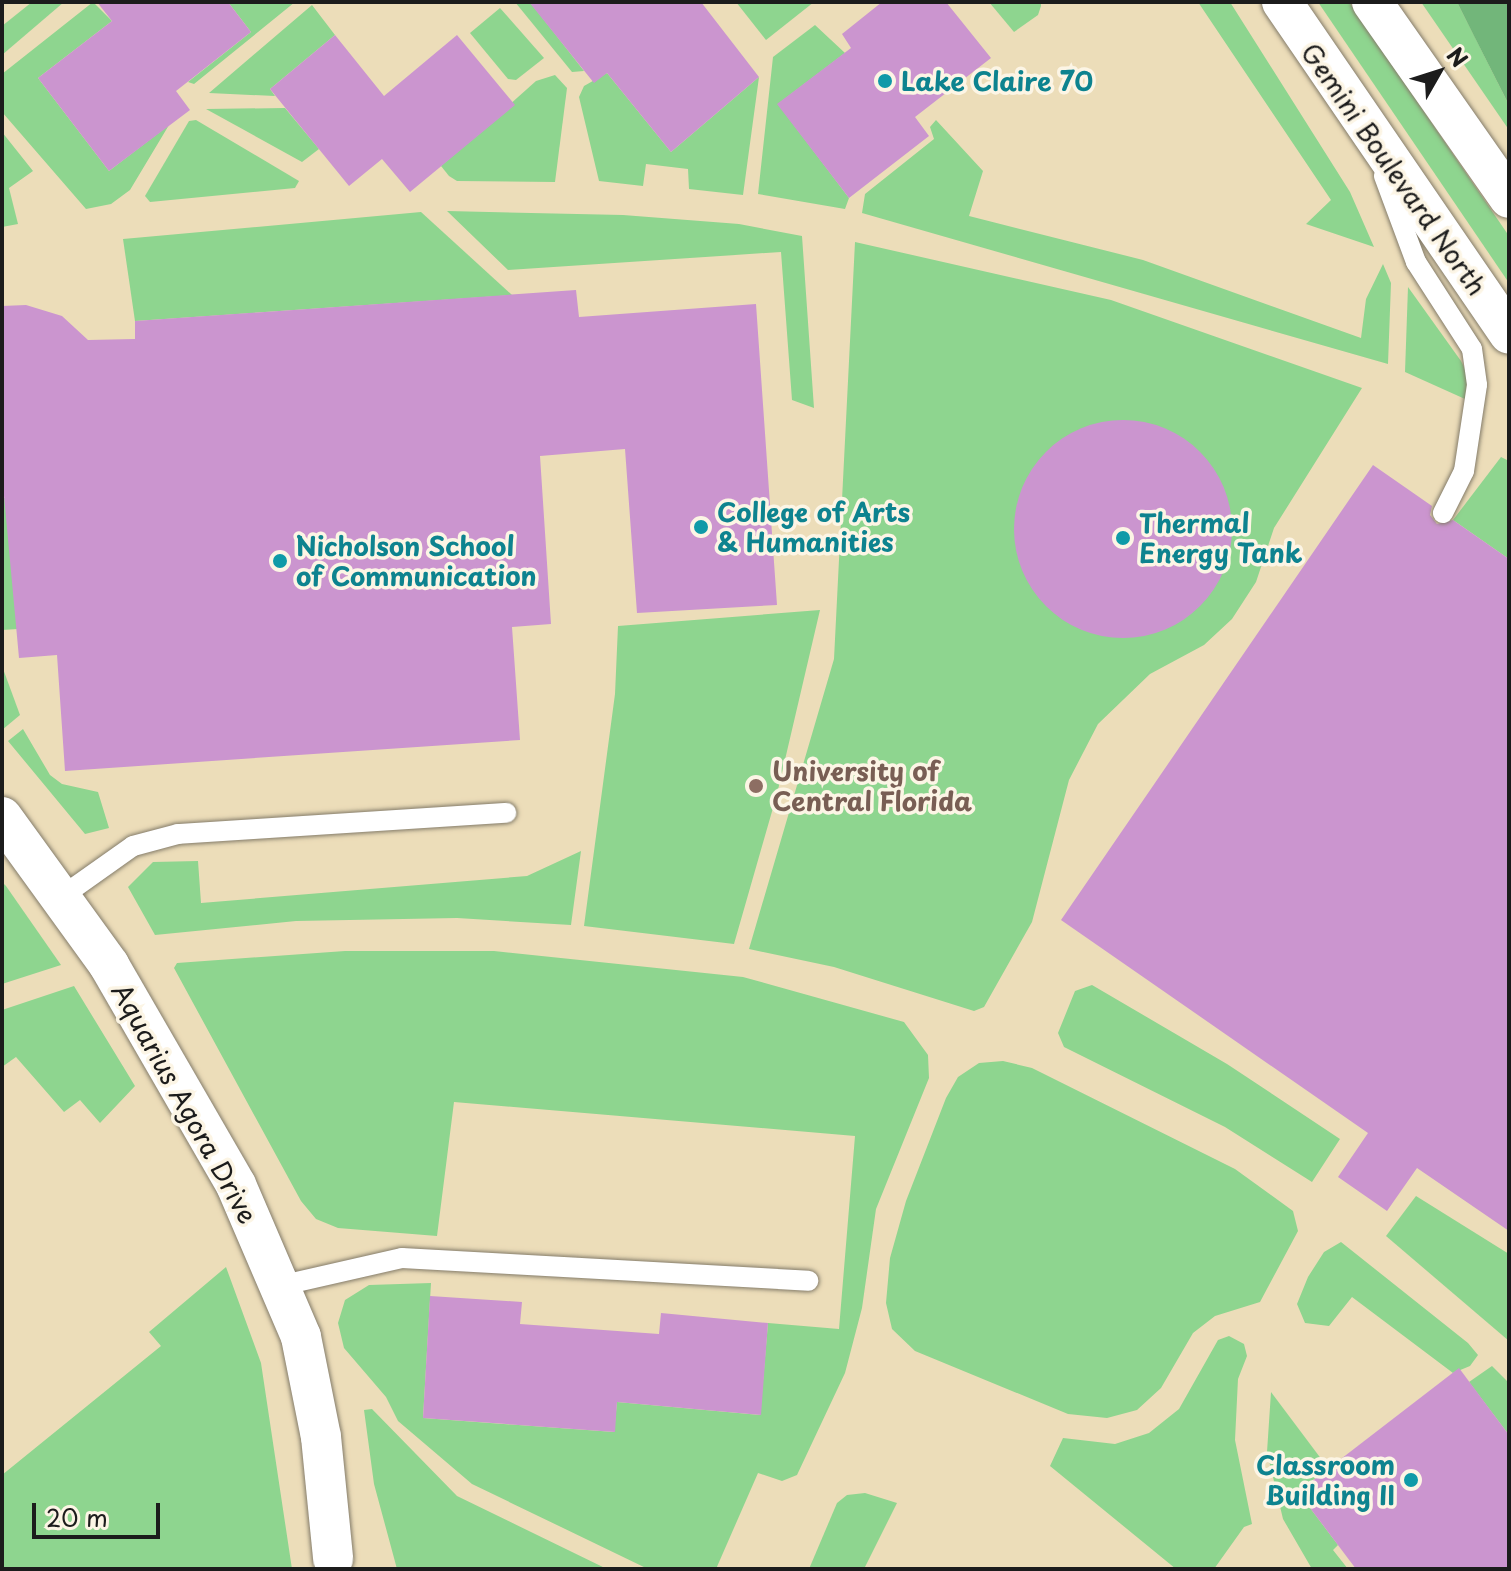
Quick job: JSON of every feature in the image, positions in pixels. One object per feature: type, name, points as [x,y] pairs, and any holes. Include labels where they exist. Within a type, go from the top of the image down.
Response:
[{"type":"street","name":"Gemini Boulevard North","points":[[1282,2],[1369,135],[1509,334]]},
{"type":"street","points":[[1372,2],[1509,198]]},
{"type":"street","name":"Aquarius Agora Drive","points":[[2,817],[61,897],[161,1048],[236,1185],[304,1352],[321,1437],[335,1565]]},
{"type":"lane","points":[[1369,135],[1416,262],[1472,349],[1477,385],[1464,471],[1443,513]]},
{"type":"lane","points":[[61,897],[133,846],[178,834],[506,813]]},
{"type":"lane","points":[[279,1286],[402,1258],[808,1281]]},
{"type":"green space","points":[[32,2],[64,2],[2,55],[2,26]]},
{"type":"green space","points":[[93,2],[112,21],[38,78],[109,171],[169,125],[130,190],[111,204],[86,209],[2,112],[2,74]]},
{"type":"green space","points":[[228,2],[295,2],[194,84],[188,82],[251,32]]},
{"type":"green space","points":[[515,2],[530,2],[584,71],[572,72]]},
{"type":"green space","points":[[736,2],[814,2],[766,40]]},
{"type":"green space","points":[[989,2],[1041,2],[1041,6],[1038,15],[1014,32]]},
{"type":"green space","points":[[1198,2],[1230,2],[1350,192],[1374,247],[1306,224],[1331,200]]},
{"type":"green space","points":[[1318,2],[1349,2],[1509,236],[1509,283]]},
{"type":"green space","points":[[1421,2],[1457,2],[1509,105],[1509,130]]},
{"type":"green space","points":[[1457,2],[1509,2],[1509,105],[1473,34]]},
{"type":"green space","points":[[312,5],[335,35],[270,89],[275,96],[209,93]]},
{"type":"green space","points":[[500,8],[544,58],[516,80],[508,79],[470,33]]},
{"type":"green space","points":[[815,25],[845,53],[778,104],[849,198],[845,209],[758,194],[773,57]]},
{"type":"green space","points":[[607,73],[671,152],[759,77],[743,195],[689,189],[688,169],[646,164],[643,186],[599,181],[579,97],[584,86]]},
{"type":"green space","points":[[555,75],[567,88],[555,182],[457,181],[449,176],[441,166],[536,81]]},
{"type":"green space","points":[[285,108],[319,149],[302,162],[206,109]]},
{"type":"green space","points":[[196,120],[299,181],[295,188],[150,202],[145,196],[189,121]]},
{"type":"green space","points":[[936,120],[983,171],[969,216],[1143,260],[1361,338],[1366,299],[1383,264],[1391,283],[1388,364],[862,213],[865,194],[934,139],[930,127]]},
{"type":"green space","points":[[2,132],[33,171],[9,188],[18,224],[2,227]]},
{"type":"green space","points":[[447,211],[623,215],[739,224],[802,236],[814,408],[792,400],[781,252],[508,270]]},
{"type":"green space","points":[[421,212],[512,295],[135,321],[123,239]]},
{"type":"green space","points":[[855,242],[1111,300],[1362,388],[1274,528],[1256,582],[1232,619],[1204,645],[1150,674],[1098,724],[1069,780],[1032,922],[984,1007],[974,1011],[834,967],[749,949],[834,659]]},
{"type":"green space","points":[[1408,287],[1461,361],[1468,375],[1465,399],[1405,372]]},
{"type":"green space","points":[[1501,457],[1509,461],[1509,559],[1453,520]]},
{"type":"green space","points":[[2,498],[7,498],[18,629],[2,630]]},
{"type":"green space","points":[[820,610],[777,794],[734,944],[584,926],[615,694],[618,626]]},
{"type":"green space","points":[[2,666],[20,715],[2,730]]},
{"type":"green space","points":[[23,729],[50,775],[62,784],[98,792],[109,828],[85,834],[8,741]]},
{"type":"green space","points":[[581,851],[571,925],[457,918],[296,921],[155,935],[128,887],[153,862],[198,861],[201,903],[527,876]]},
{"type":"green space","points":[[2,882],[61,965],[2,984]]},
{"type":"green space","points":[[345,951],[494,951],[743,977],[904,1022],[928,1055],[929,1078],[876,1209],[862,1308],[845,1373],[797,1475],[782,1481],[758,1473],[716,1569],[648,1569],[472,1484],[398,1421],[386,1397],[344,1348],[338,1323],[345,1300],[369,1285],[431,1283],[423,1418],[614,1432],[617,1402],[760,1415],[768,1323],[839,1329],[855,1136],[454,1102],[437,1236],[338,1228],[316,1219],[301,1201],[174,968],[177,963]]},
{"type":"green space","points":[[1092,985],[1227,1064],[1340,1139],[1312,1182],[1225,1127],[1064,1047],[1058,1033],[1075,991]]},
{"type":"green space","points":[[74,986],[135,1086],[100,1123],[80,1100],[64,1112],[16,1057],[2,1067],[2,1010]]},
{"type":"green space","points":[[1003,1061],[1032,1068],[1235,1169],[1293,1211],[1298,1231],[1260,1302],[1215,1316],[1193,1333],[1161,1388],[1137,1410],[1107,1418],[1068,1414],[915,1351],[892,1329],[886,1303],[890,1258],[906,1201],[946,1098],[958,1077],[979,1063]]},
{"type":"green space","points":[[1416,1196],[1509,1254],[1509,1341],[1386,1236]]},
{"type":"green space","points":[[1341,1242],[1468,1343],[1478,1355],[1470,1366],[1453,1373],[1352,1297],[1329,1326],[1305,1323],[1297,1304],[1308,1277],[1324,1252]]},
{"type":"green space","points":[[226,1267],[261,1363],[292,1569],[2,1569],[2,1475],[161,1346],[149,1332]]},
{"type":"green space","points":[[1229,1336],[1244,1344],[1247,1356],[1238,1379],[1235,1440],[1252,1524],[1244,1527],[1214,1569],[1176,1569],[1050,1466],[1063,1438],[1115,1444],[1149,1433],[1179,1409],[1218,1340]]},
{"type":"green space","points":[[1492,1366],[1509,1383],[1509,1435],[1469,1382]]},
{"type":"green space","points":[[1271,1392],[1328,1468],[1298,1492],[1338,1545],[1333,1550],[1348,1569],[1312,1569],[1283,1519],[1267,1452]]},
{"type":"green space","points":[[372,1409],[457,1496],[607,1569],[397,1569],[374,1484],[364,1410]]},
{"type":"green space","points":[[865,1493],[897,1503],[864,1569],[809,1569],[837,1503],[847,1495]]},
{"type":"building","points":[[97,2],[228,2],[251,32],[176,91],[190,110],[109,171],[38,78],[112,21]]},
{"type":"building","points":[[529,2],[701,2],[759,77],[671,152],[607,73],[594,83]]},
{"type":"building","name":"Lake Claire 70","points":[[882,2],[946,2],[991,58],[915,117],[929,136],[849,198],[777,104],[851,48],[842,34]]},
{"type":"building","points":[[335,35],[384,96],[457,35],[515,105],[410,192],[382,159],[349,186],[270,89]]},
{"type":"building","name":"Nicholson School of Communication","points":[[576,290],[579,317],[756,304],[777,605],[637,613],[625,449],[540,456],[551,624],[512,627],[520,740],[65,771],[57,655],[19,658],[2,474],[2,306],[26,305],[62,316],[88,340],[135,339],[135,321]]},
{"type":"building","name":"Thermal Energy Tank","points":[[1123,420],[1165,428],[1184,438],[1200,452],[1214,468],[1224,487],[1232,529],[1224,571],[1214,590],[1200,606],[1184,620],[1165,630],[1123,638],[1081,630],[1062,620],[1046,606],[1032,590],[1022,571],[1014,529],[1022,487],[1032,468],[1046,452],[1062,438],[1081,428]]},
{"type":"building","points":[[1373,465],[1432,506],[1430,515],[1437,524],[1453,520],[1509,559],[1509,1231],[1417,1168],[1387,1211],[1338,1177],[1368,1133],[1061,920]]},
{"type":"building","points":[[430,1296],[522,1302],[520,1324],[659,1334],[661,1313],[768,1323],[761,1415],[617,1402],[615,1432],[423,1418]]},
{"type":"building","name":"Classroom Building II","points":[[1459,1368],[1509,1435],[1509,1569],[1356,1569],[1298,1492]]},
{"type":"place","name":"Lake Claire 70","points":[[885,81]]},
{"type":"place","name":"College of Arts & Humanities","points":[[701,527]]},
{"type":"place","name":"Thermal Energy Tank","points":[[1123,538]]},
{"type":"place","name":"Nicholson School of Communication","points":[[280,561]]},
{"type":"place","name":"University of Central Florida","points":[[756,786]]},
{"type":"place","name":"Classroom Building II","points":[[1411,1480]]}]
